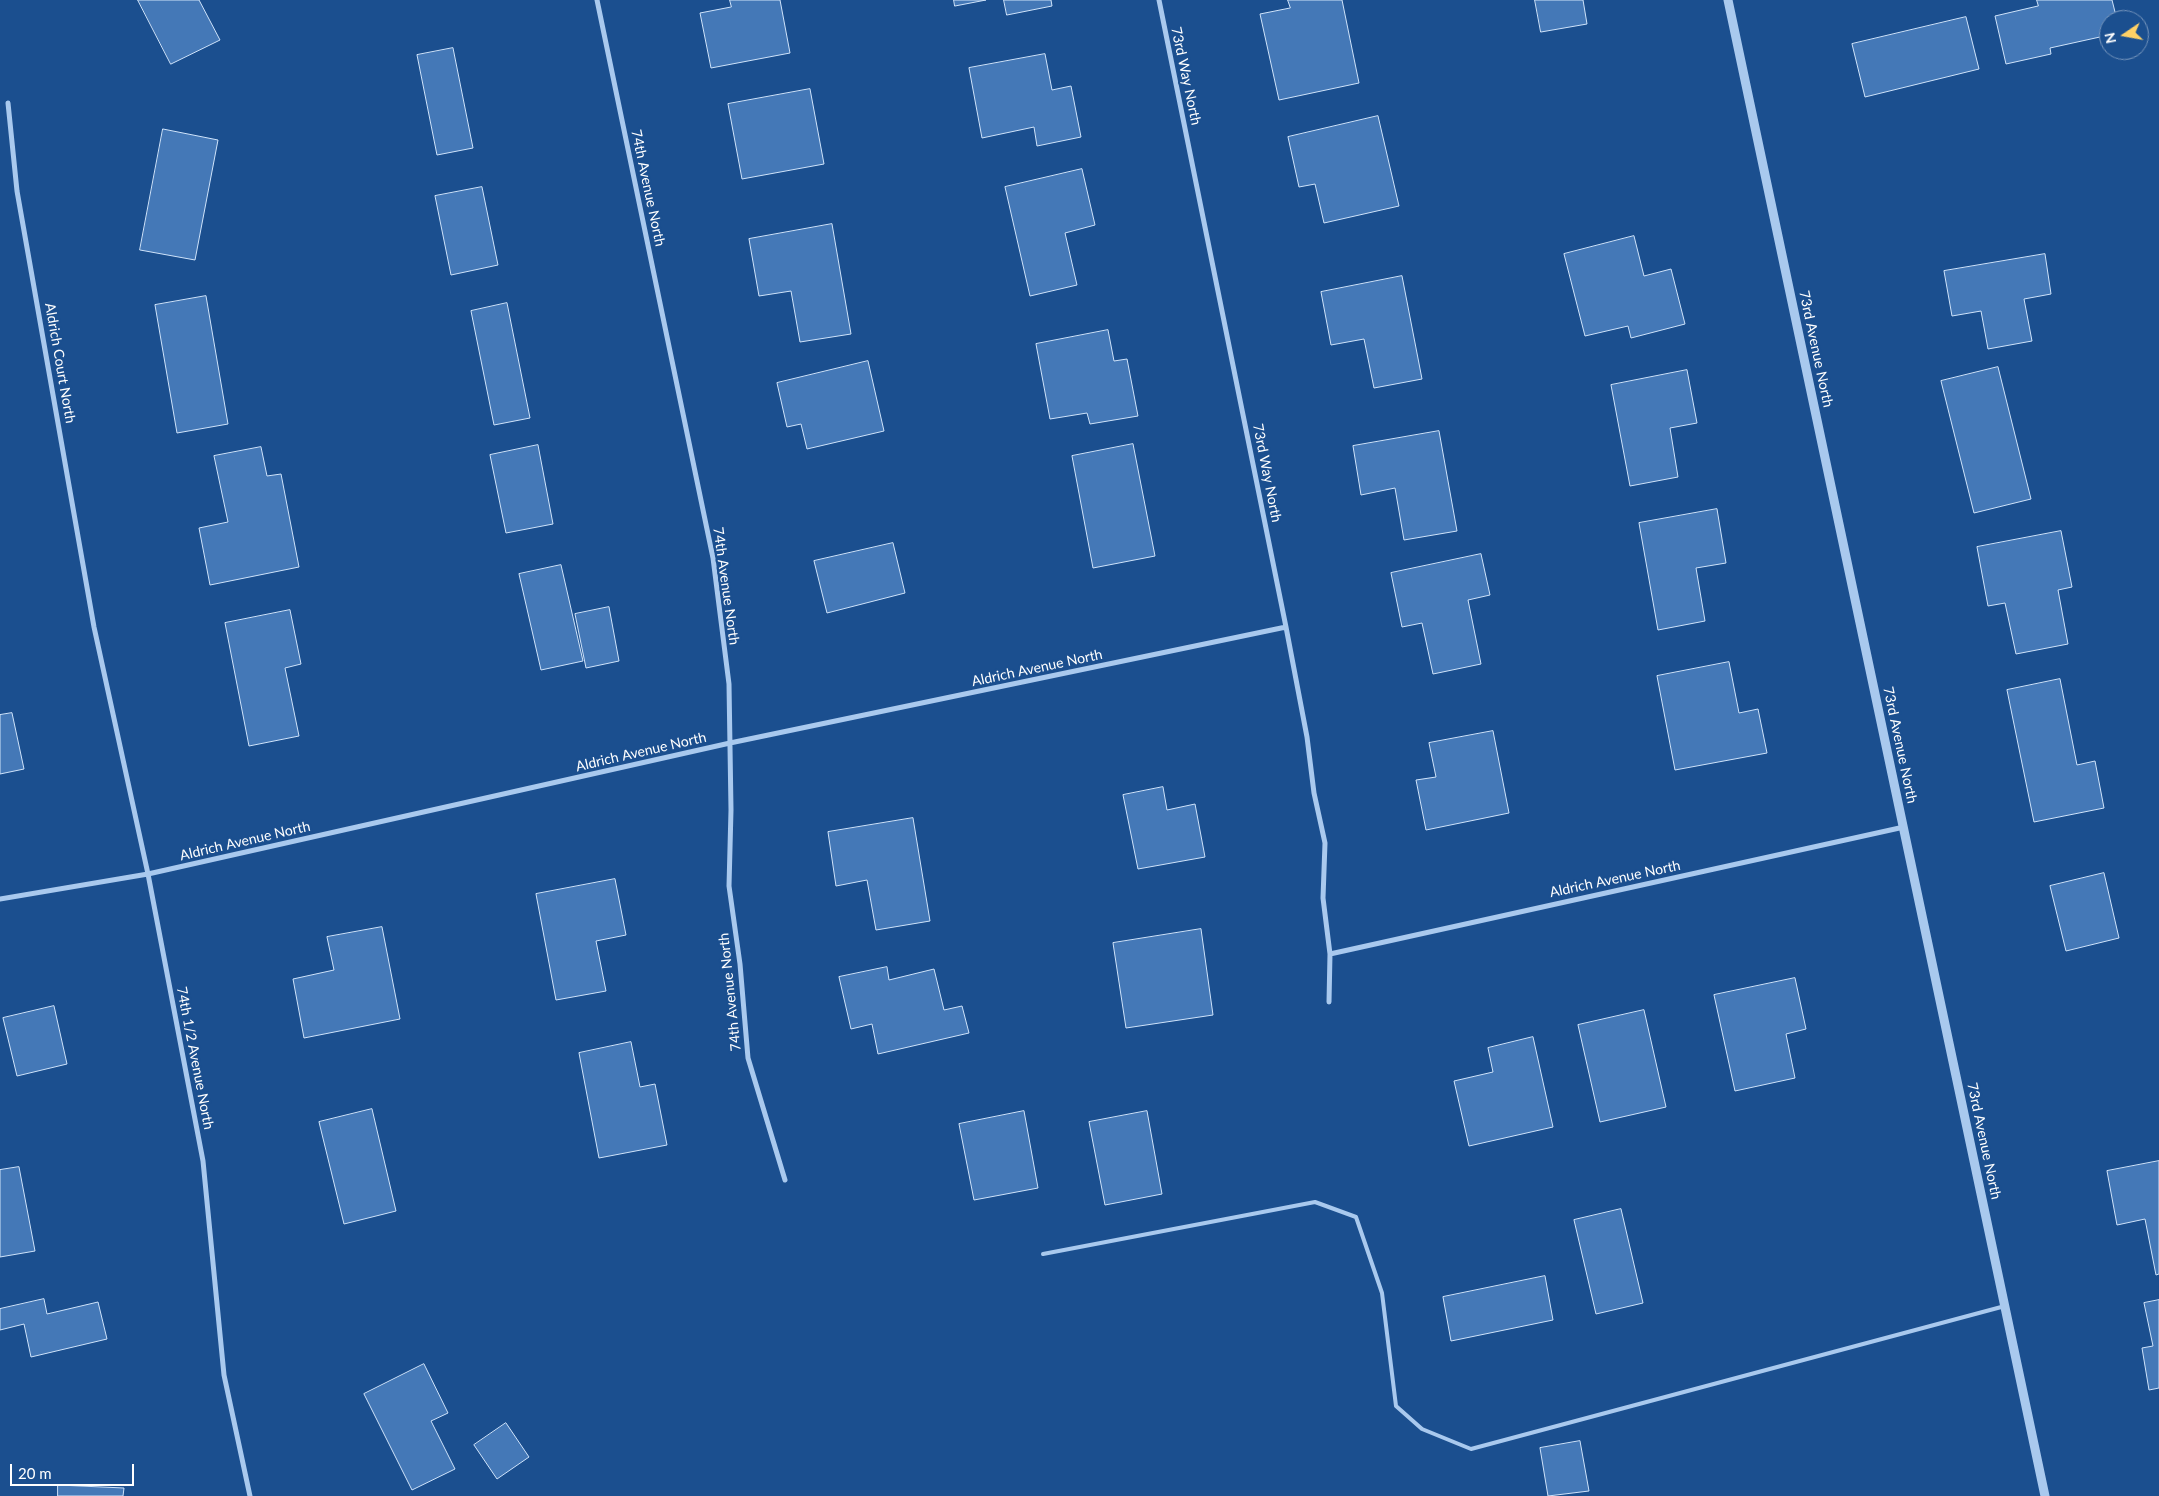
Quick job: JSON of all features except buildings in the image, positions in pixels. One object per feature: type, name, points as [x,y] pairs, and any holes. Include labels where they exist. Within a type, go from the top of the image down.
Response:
[{"type":"street","name":"74th Avenue North","points":[[596,0],[713,558],[729,684],[731,810],[729,886],[740,964],[748,1058],[785,1180]]},
{"type":"street","name":"73rd Way North","points":[[1159,0],[1286,627],[1307,737],[1314,792],[1325,843],[1323,898],[1330,954],[1329,1002]]},
{"type":"street","name":"73rd Avenue North","points":[[1728,0],[2045,1496]]},
{"type":"street","name":"Aldrich Court North","points":[[8,103],[17,191],[94,627]]},
{"type":"street","name":"74th 1/2 Avenue North","points":[[94,627],[148,874],[203,1161],[224,1375],[250,1496]]},
{"type":"street","name":"Aldrich Avenue North","points":[[0,899],[148,874],[730,744],[1286,627]]},
{"type":"street","name":"Aldrich Avenue North","points":[[1330,954],[1904,827]]},
{"type":"lane","points":[[1043,1254],[1315,1202],[1356,1217],[1382,1293],[1396,1406],[1422,1429],[1471,1449],[2005,1306]]}]
